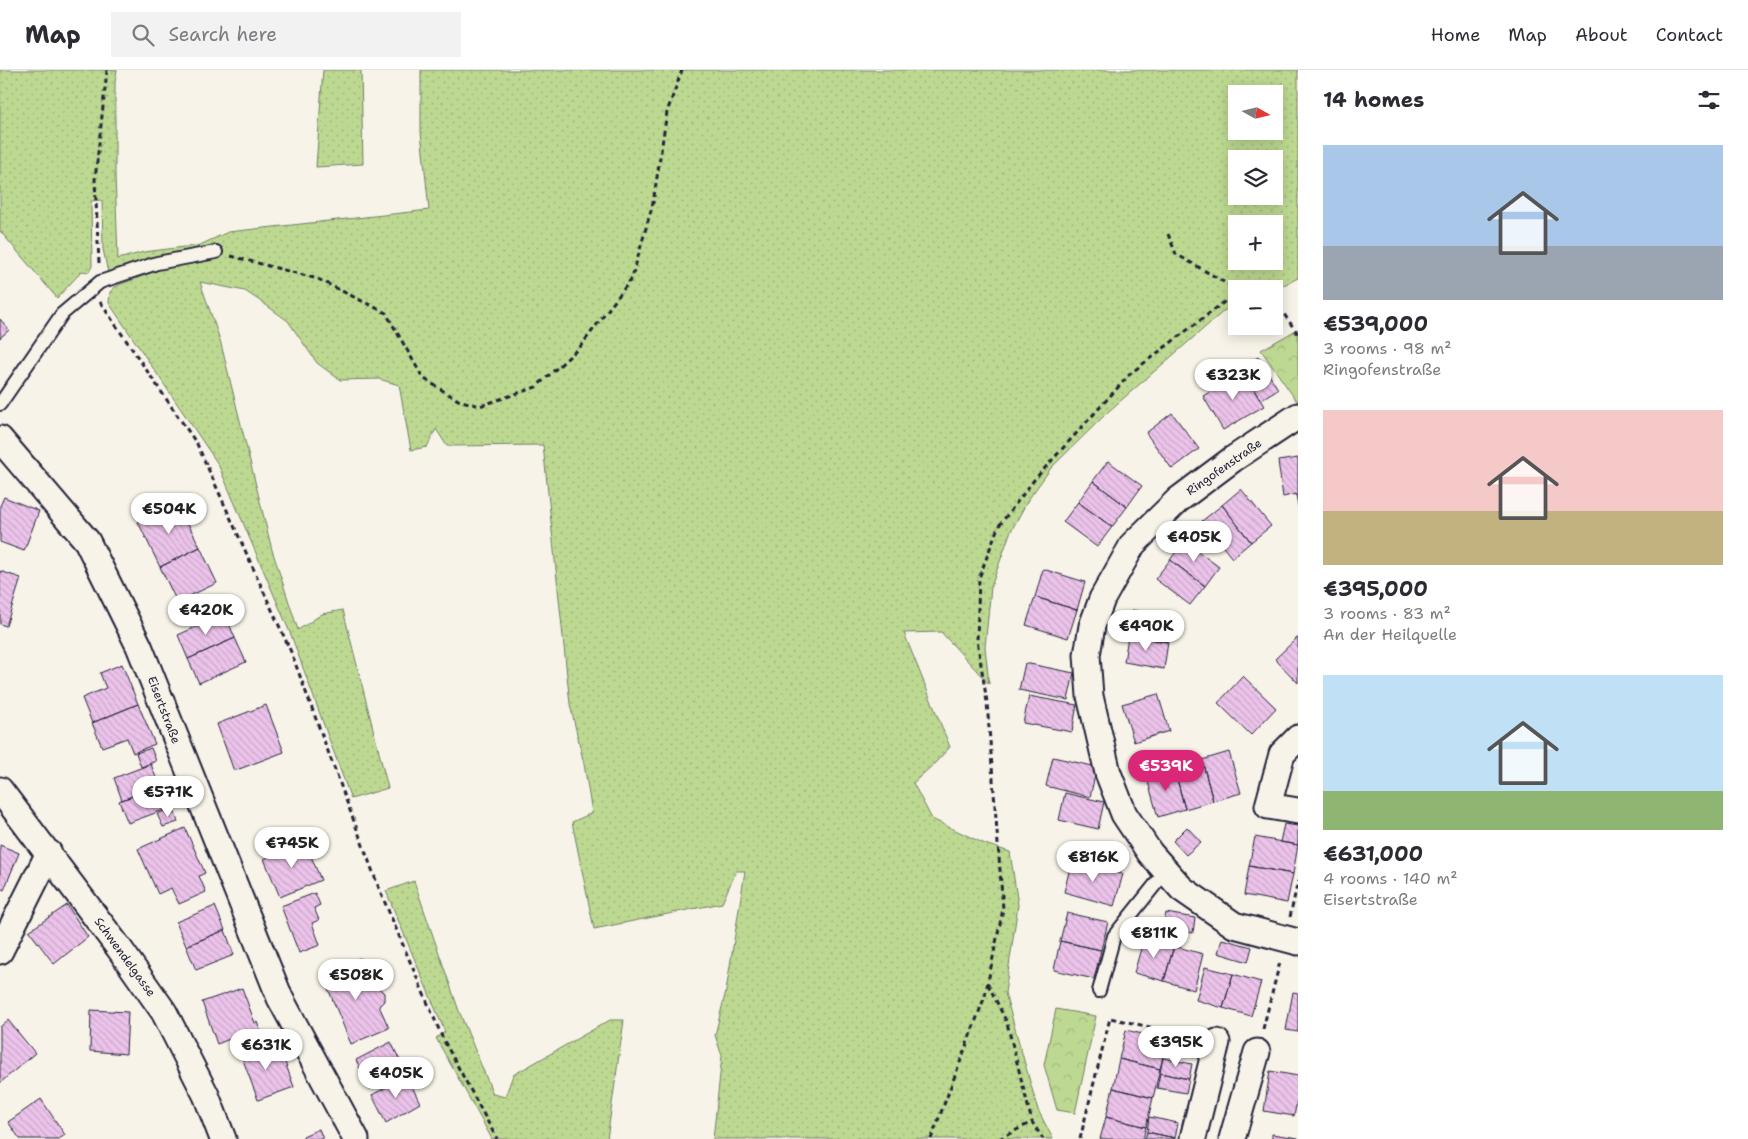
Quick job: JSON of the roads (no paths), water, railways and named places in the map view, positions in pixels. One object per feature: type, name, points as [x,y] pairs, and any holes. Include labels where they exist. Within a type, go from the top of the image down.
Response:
[{"type":"street","name":"Ringofenstraße","points":[[1292,940],[1234,925],[1182,889],[1150,853],[1124,814],[1108,773],[1090,696],[1087,655],[1092,626],[1102,599],[1133,544],[1178,500],[1233,459],[1298,416]]},
{"type":"street","name":"Eisertstraße","points":[[2,449],[87,541],[114,593],[139,646],[280,998],[356,1139]]},
{"type":"street","points":[[1298,738],[1282,754],[1268,806],[1298,811]]},
{"type":"street","name":"Schwendelgasse","points":[[0,790],[49,853],[164,1012],[206,1095],[223,1139]]},
{"type":"street","points":[[0,951],[49,853]]},
{"type":"street","points":[[1194,1139],[1208,1040]]},
{"type":"street","points":[[1232,1139],[1257,1052]]},
{"type":"lane","points":[[0,404],[62,314],[96,285],[157,263],[216,252]]},
{"type":"lane","points":[[1098,991],[1114,936],[1166,871]]}]
